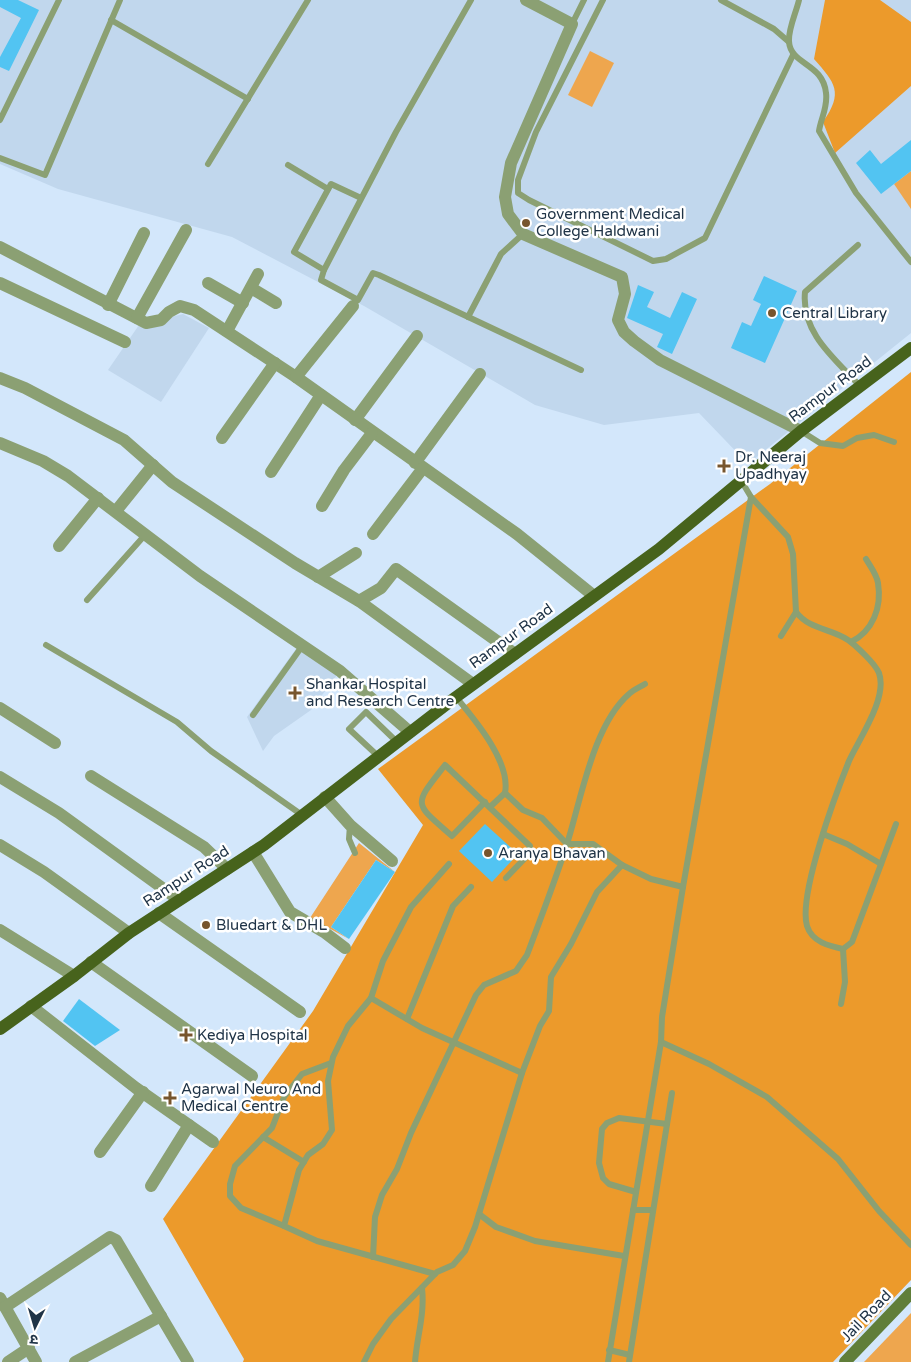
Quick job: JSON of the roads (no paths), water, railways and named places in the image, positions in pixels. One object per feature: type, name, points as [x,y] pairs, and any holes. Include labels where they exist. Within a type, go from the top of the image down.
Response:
[{"type":"main road","name":"Rampur Road","points":[[1,1025],[74,976],[129,933],[253,852],[473,684],[659,549],[742,482],[801,431],[911,348]]},
{"type":"street","points":[[526,0],[572,24],[511,163],[505,197],[508,214],[524,234],[622,277],[625,294],[618,320],[624,332],[660,360],[801,431]]},
{"type":"street","points":[[137,318],[186,230]]},
{"type":"street","points":[[108,305],[144,233]]},
{"type":"street","points":[[0,247],[108,305],[146,323],[161,320],[169,312],[180,306],[194,310],[296,377],[372,433],[517,534],[594,596]]},
{"type":"street","points":[[227,331],[258,274]]},
{"type":"street","points":[[0,283],[124,342]]},
{"type":"street","points":[[208,284],[243,303]]},
{"type":"street","points":[[251,288],[276,303]]},
{"type":"street","points":[[296,377],[353,306]]},
{"type":"street","points":[[355,420],[417,336]]},
{"type":"street","points":[[222,438],[275,363]]},
{"type":"street","points":[[373,534],[480,374]]},
{"type":"street","points":[[0,378],[25,388],[124,440],[172,482],[318,577],[359,601],[473,684]]},
{"type":"street","points":[[271,472],[321,395]]},
{"type":"street","points":[[322,506],[344,470],[372,433]]},
{"type":"street","points":[[0,443],[43,461],[98,498],[200,576],[303,645],[365,692],[410,732]]},
{"type":"street","points":[[116,511],[153,465]]},
{"type":"street","points":[[59,546],[98,498]]},
{"type":"street","points":[[318,577],[356,553]]},
{"type":"street","points":[[359,601],[380,588],[396,569],[515,654]]},
{"type":"street","points":[[0,708],[55,743]]},
{"type":"street","points":[[91,776],[204,847],[227,869]]},
{"type":"street","points":[[0,777],[59,813],[179,900]]},
{"type":"street","points":[[325,798],[350,826],[392,861]]},
{"type":"street","points":[[0,845],[44,872],[129,933]]},
{"type":"street","points":[[253,852],[290,912],[324,932],[345,948]]},
{"type":"street","points":[[159,913],[300,1012]]},
{"type":"street","points":[[0,930],[74,976]]},
{"type":"street","points":[[91,962],[252,1076]]},
{"type":"street","points":[[31,1006],[143,1092],[213,1142]]},
{"type":"street","points":[[100,1152],[143,1092]]},
{"type":"street","points":[[152,1186],[189,1125]]},
{"type":"street","points":[[36,1362],[2,1303],[110,1236],[116,1240],[188,1362]]},
{"type":"street","name":"Jail Road","points":[[845,1362],[911,1293]]},
{"type":"street","points":[[75,1362],[161,1316]]},
{"type":"street","points":[[8,1362],[28,1348]]},
{"type":"lane","points":[[0,120],[59,0]]},
{"type":"lane","points":[[0,158],[45,175],[120,0]]},
{"type":"lane","points":[[208,164],[308,0]]},
{"type":"lane","points":[[471,0],[396,132],[324,270],[321,280],[358,300],[373,274],[581,370]]},
{"type":"lane","points":[[572,24],[584,0]]},
{"type":"lane","points":[[603,0],[536,132],[518,180],[518,192],[529,200],[653,261],[666,259],[705,238],[793,55]]},
{"type":"lane","points":[[722,0],[774,29],[789,42]]},
{"type":"lane","points":[[799,0],[789,42],[793,55],[821,76],[826,92],[826,105],[820,119],[819,131],[856,193],[911,262]]},
{"type":"lane","points":[[111,20],[248,99]]},
{"type":"lane","points":[[288,165],[328,189]]},
{"type":"lane","points":[[324,270],[294,252],[331,184],[361,198]]},
{"type":"lane","points":[[468,317],[501,254],[524,234]]},
{"type":"lane","points":[[858,245],[805,292],[804,306],[812,333],[860,386]]},
{"type":"lane","points":[[801,431],[820,443],[843,446],[857,438],[874,435],[894,442]]},
{"type":"lane","points":[[742,482],[751,496],[788,537],[793,554],[796,612],[781,636]]},
{"type":"lane","points":[[608,1362],[624,1256],[661,1042],[662,1017],[683,887],[751,496]]},
{"type":"lane","points":[[87,600],[145,535]]},
{"type":"lane","points":[[851,642],[864,636],[873,622],[878,604],[878,581],[866,559]]},
{"type":"lane","points":[[796,612],[808,624],[847,639],[870,660],[879,673],[880,687],[876,706],[849,762],[828,814],[809,886],[807,926],[817,941],[843,950]]},
{"type":"lane","points":[[46,645],[176,722],[211,751],[302,815]]},
{"type":"lane","points":[[253,715],[303,645]]},
{"type":"lane","points":[[372,1257],[375,1217],[382,1195],[397,1169],[410,1133],[476,995],[484,985],[516,971],[527,955],[567,844],[587,770],[610,717],[629,694],[645,684]]},
{"type":"lane","points":[[456,697],[486,736],[498,757],[505,780],[505,793],[523,810],[542,818],[567,844],[593,844],[622,865],[651,879],[683,887]]},
{"type":"lane","points":[[378,756],[349,729],[366,712],[397,742]]},
{"type":"lane","points":[[484,802],[452,836],[423,811],[421,800],[425,790],[445,765],[490,807],[530,846],[529,854],[506,878]]},
{"type":"lane","points":[[490,807],[505,793]]},
{"type":"lane","points":[[843,950],[852,942],[861,923],[896,824]]},
{"type":"lane","points":[[350,826],[349,839],[355,853]]},
{"type":"lane","points":[[823,834],[847,844],[881,864]]},
{"type":"lane","points":[[284,1226],[292,1192],[304,1162],[308,1155],[323,1144],[332,1130],[328,1081],[331,1063],[348,1026],[371,998],[383,961],[411,907],[449,864]]},
{"type":"lane","points":[[364,1362],[373,1344],[391,1319],[435,1274],[452,1265],[465,1251],[479,1214],[522,1073],[540,1026],[549,1011],[551,976],[571,944],[597,892],[622,865]]},
{"type":"lane","points":[[407,1019],[453,906],[471,887]]},
{"type":"lane","points":[[840,1004],[845,982],[843,950]]},
{"type":"lane","points":[[371,998],[407,1019],[522,1073]]},
{"type":"lane","points":[[661,1042],[709,1064],[767,1097],[838,1159],[878,1211],[911,1245]]},
{"type":"lane","points":[[331,1063],[302,1074],[284,1097],[272,1128],[235,1166],[230,1184],[230,1196],[241,1208],[316,1241],[435,1274]]},
{"type":"lane","points":[[609,1350],[629,1359],[672,1093]]},
{"type":"lane","points":[[636,1192],[609,1184],[603,1178],[599,1163],[602,1129],[607,1123],[618,1118],[667,1124]]},
{"type":"lane","points":[[263,1137],[304,1162]]},
{"type":"lane","points":[[633,1210],[652,1210]]},
{"type":"lane","points":[[479,1214],[496,1227],[535,1241],[624,1256]]},
{"type":"lane","points":[[415,1362],[417,1338],[422,1327],[424,1306],[422,1288]]},
{"type":"place","name":"Government Medical College Haldwani","points":[[526,223]]},
{"type":"place","name":"Central Library","points":[[772,313]]},
{"type":"place","name":"Dr. Neeraj Upadhyay","points":[[724,466]]},
{"type":"place","name":"Shankar Hospital and Research Centre","points":[[295,693]]},
{"type":"place","name":"Aranya Bhavan","points":[[488,853]]},
{"type":"place","name":"Bluedart & DHL","points":[[206,925]]},
{"type":"place","name":"Kediya Hospital","points":[[186,1035]]},
{"type":"place","name":"Agarwal Neuro And Medical Centre","points":[[170,1098]]}]
